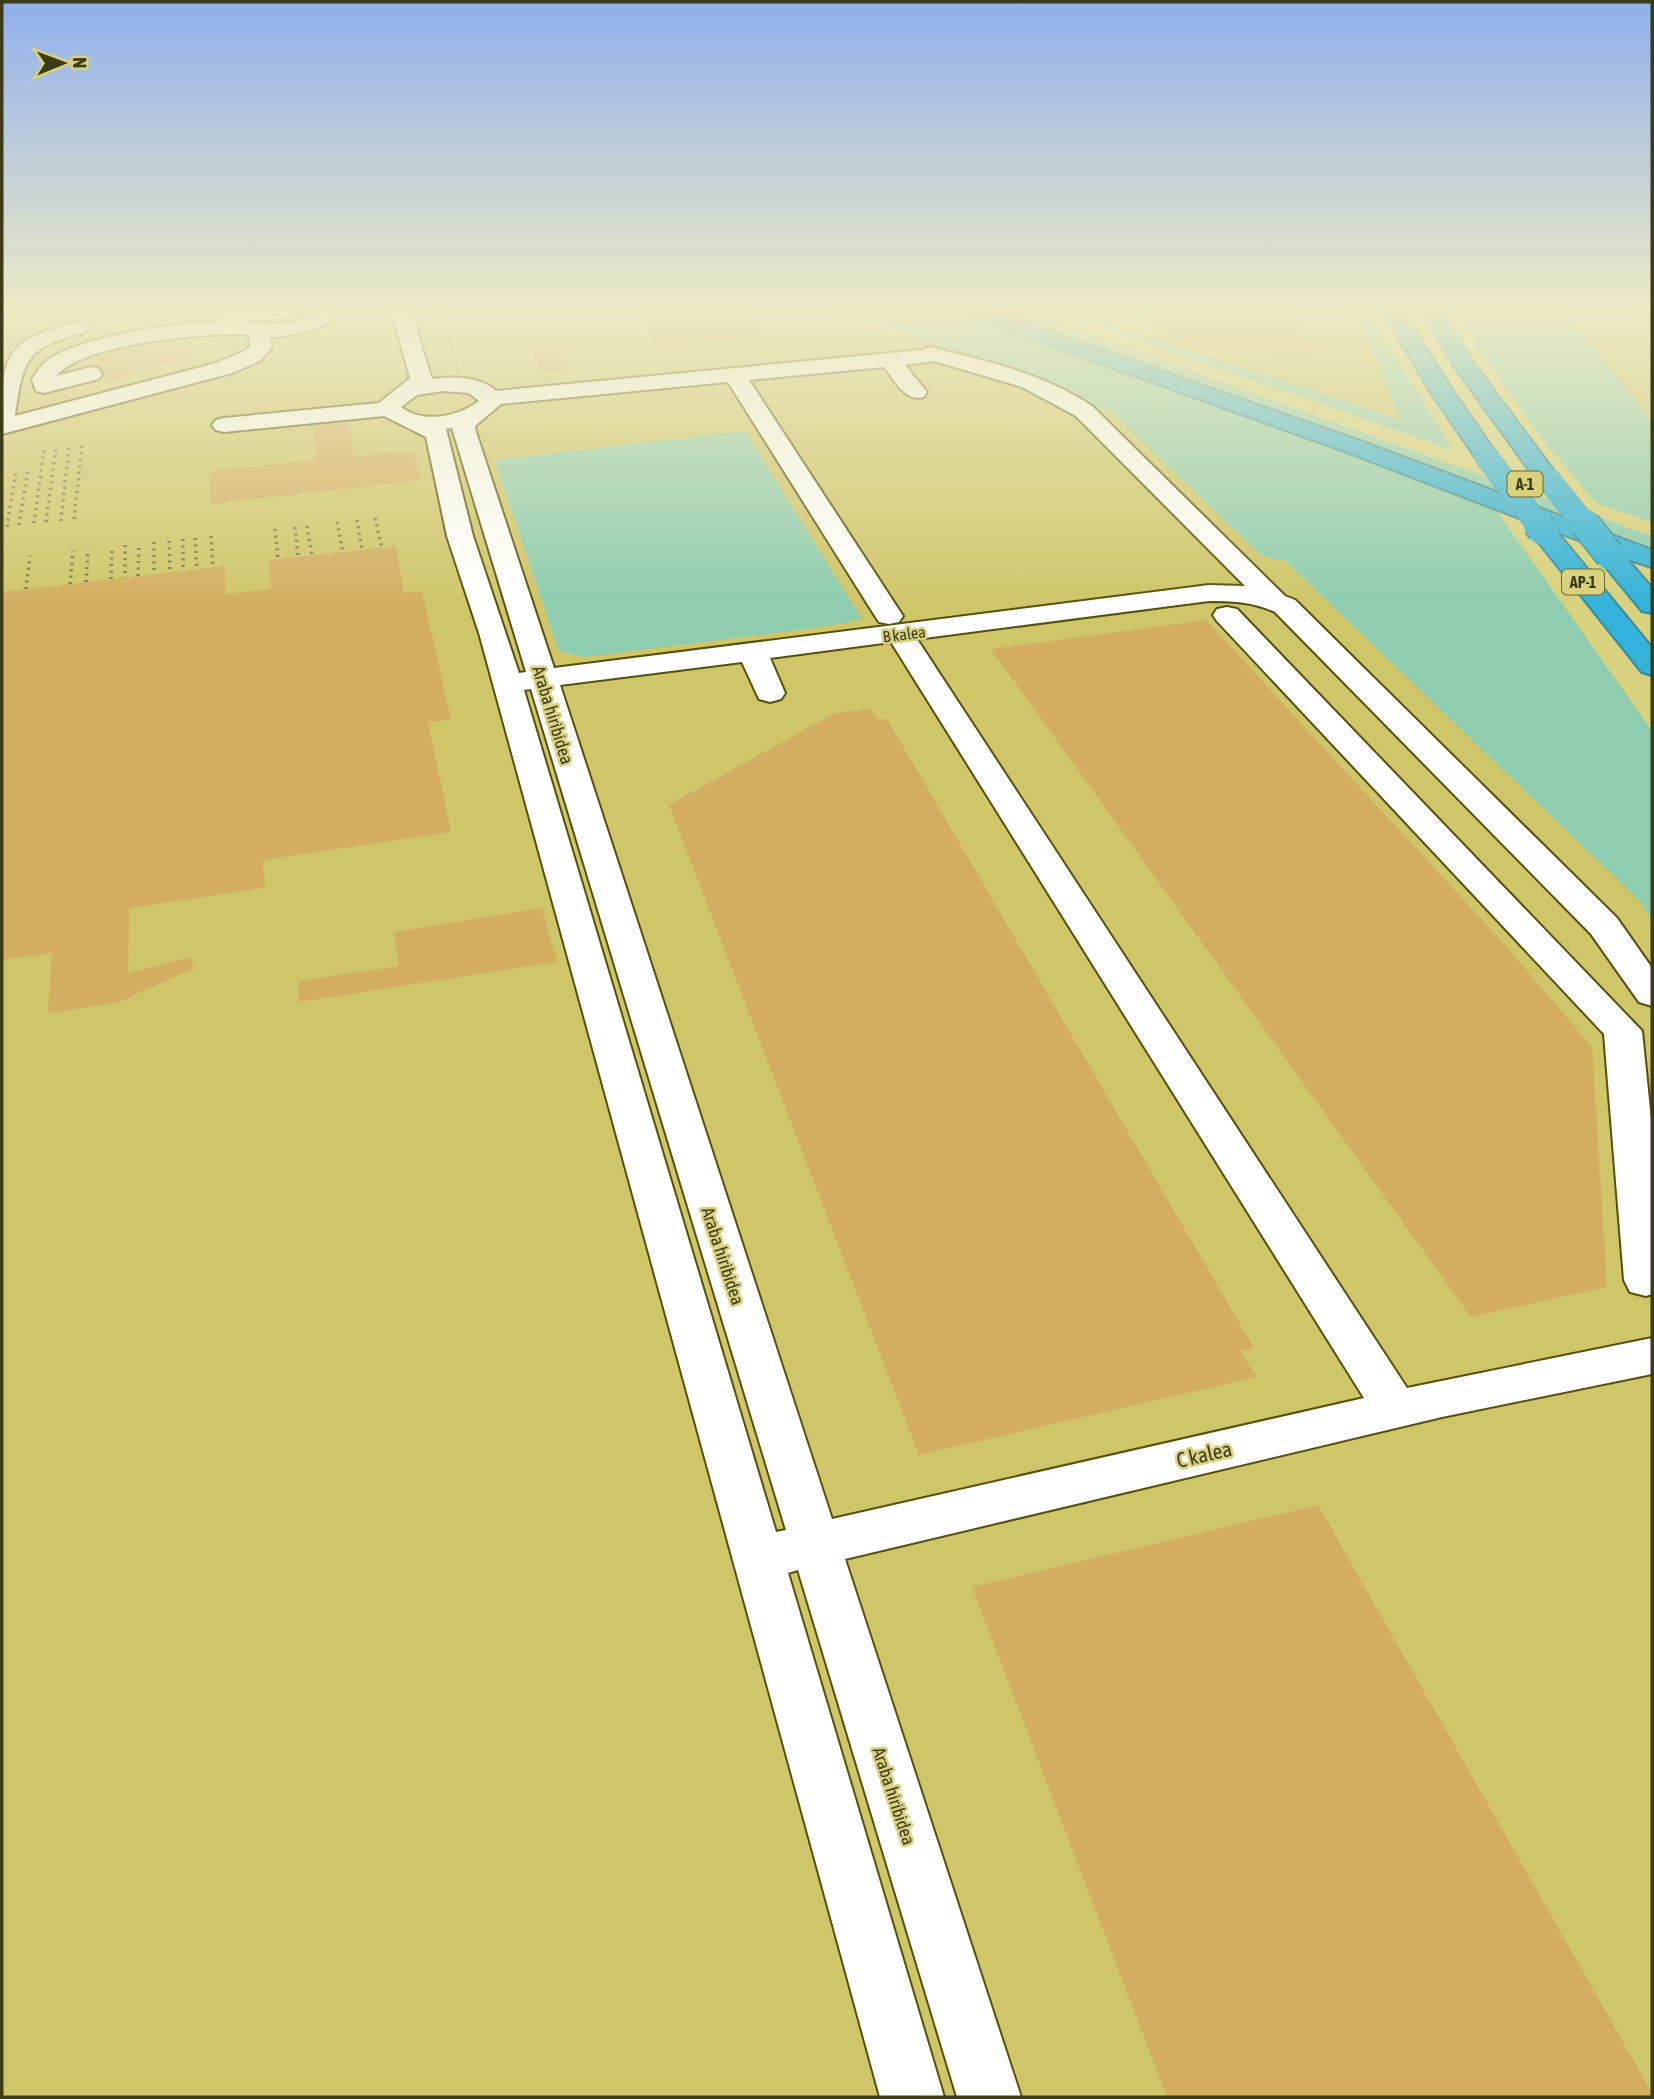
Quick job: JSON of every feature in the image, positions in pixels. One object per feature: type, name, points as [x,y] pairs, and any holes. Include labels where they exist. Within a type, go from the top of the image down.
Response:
[{"type":"highway","name":"A-1","points":[[1248,409],[1652,559]]},
{"type":"highway","name":"AP-1","points":[[1449,409],[1474,459],[1542,530],[1652,666]]},
{"type":"highway","name":"AP-1","points":[[1497,409],[1548,479],[1652,605]]},
{"type":"highway","name":"A-1","points":[[1474,459],[1601,512]]},
{"type":"highway","points":[[1624,634],[1652,694]]},
{"type":"street","points":[[2,426],[68,409]]},
{"type":"street","points":[[224,425],[389,409]]},
{"type":"street","name":"Araba hiribidea","points":[[389,409],[437,435],[460,536],[524,681]]},
{"type":"street","points":[[412,421],[442,422],[449,409]]},
{"type":"street","name":"Araba hiribidea","points":[[463,409],[464,432],[524,681],[564,866],[912,2097]]},
{"type":"street","points":[[756,409],[1396,1410]]},
{"type":"street","points":[[1081,409],[1604,926],[1652,994]]},
{"type":"street","name":"B kalea","points":[[524,681],[753,653],[895,625],[1209,593],[1235,593],[1286,609]]},
{"type":"street","points":[[1227,615],[1638,1033],[1646,1280]]},
{"type":"street","points":[[753,653],[770,693]]},
{"type":"street","name":"Araba hiribidea","points":[[564,866],[815,1545],[989,2097]]},
{"type":"street","name":"C kalea","points":[[758,1558],[1396,1410],[1652,1356]]},
{"type":"shaded area","points":[[2,409],[1109,409],[1262,556],[1286,561],[1641,902],[1652,920],[1652,2097],[2,2097]]},
{"type":"shaded area","points":[[1370,409],[1397,409],[1402,420]]},
{"type":"shaded area","points":[[1642,409],[1652,409],[1652,422]]},
{"type":"green space","points":[[1095,409],[1232,409],[1494,507],[1652,731],[1652,920],[1641,902],[1286,561],[1262,556],[1109,409]]},
{"type":"green space","points":[[1266,409],[1296,409],[1652,536],[1652,552]]},
{"type":"green space","points":[[1335,409],[1369,409],[1401,420],[1396,409],[1428,409],[1453,450]]},
{"type":"green space","points":[[1521,409],[1642,409],[1652,422],[1652,522],[1596,503]]},
{"type":"green space","points":[[745,431],[862,619],[828,626],[584,657],[559,651],[495,460]]},
{"type":"building","points":[[349,422],[354,456],[413,451],[421,480],[211,504],[209,471],[316,460],[314,426]]},
{"type":"building","points":[[396,546],[404,593],[422,591],[451,720],[428,722],[451,832],[263,860],[265,888],[129,908],[128,973],[190,957],[194,968],[117,1003],[48,1013],[52,953],[2,960],[2,592],[225,566],[225,594],[271,589],[269,560]]},
{"type":"building","points":[[1206,620],[1506,946],[1592,1047],[1607,1287],[1471,1317],[991,649]]},
{"type":"building","points":[[870,709],[878,720],[887,719],[1254,1348],[1240,1351],[1257,1377],[919,1455],[669,805],[835,713]]},
{"type":"building","points":[[542,908],[557,962],[299,1002],[298,981],[399,966],[394,932]]},
{"type":"building","points":[[1318,1505],[1652,2097],[1167,2097],[972,1587]]},
{"type":"railway","points":[[74,519],[82,445]]},
{"type":"railway","points":[[61,521],[69,447]]},
{"type":"railway","points":[[46,522],[56,448]]},
{"type":"railway","points":[[34,523],[44,449]]},
{"type":"railway","points":[[19,525],[28,470]]},
{"type":"railway","points":[[7,527],[16,471]]},
{"type":"railway","points":[[375,518],[382,548]]},
{"type":"railway","points":[[357,520],[362,550]]},
{"type":"railway","points":[[337,522],[343,552]]},
{"type":"railway","points":[[307,526],[312,555]]},
{"type":"railway","points":[[295,527],[298,557]]},
{"type":"railway","points":[[275,529],[278,559]]},
{"type":"railway","points":[[211,536],[213,567]]},
{"type":"railway","points":[[195,538],[197,569]]},
{"type":"railway","points":[[183,539],[183,571]]},
{"type":"railway","points":[[169,541],[170,572]]},
{"type":"railway","points":[[154,542],[154,574]]},
{"type":"railway","points":[[138,576],[139,544]]},
{"type":"railway","points":[[125,545],[125,578]]},
{"type":"railway","points":[[111,579],[112,547]]},
{"type":"railway","points":[[86,582],[88,549]]},
{"type":"railway","points":[[70,584],[73,551]]},
{"type":"railway","points":[[26,589],[30,556]]}]
